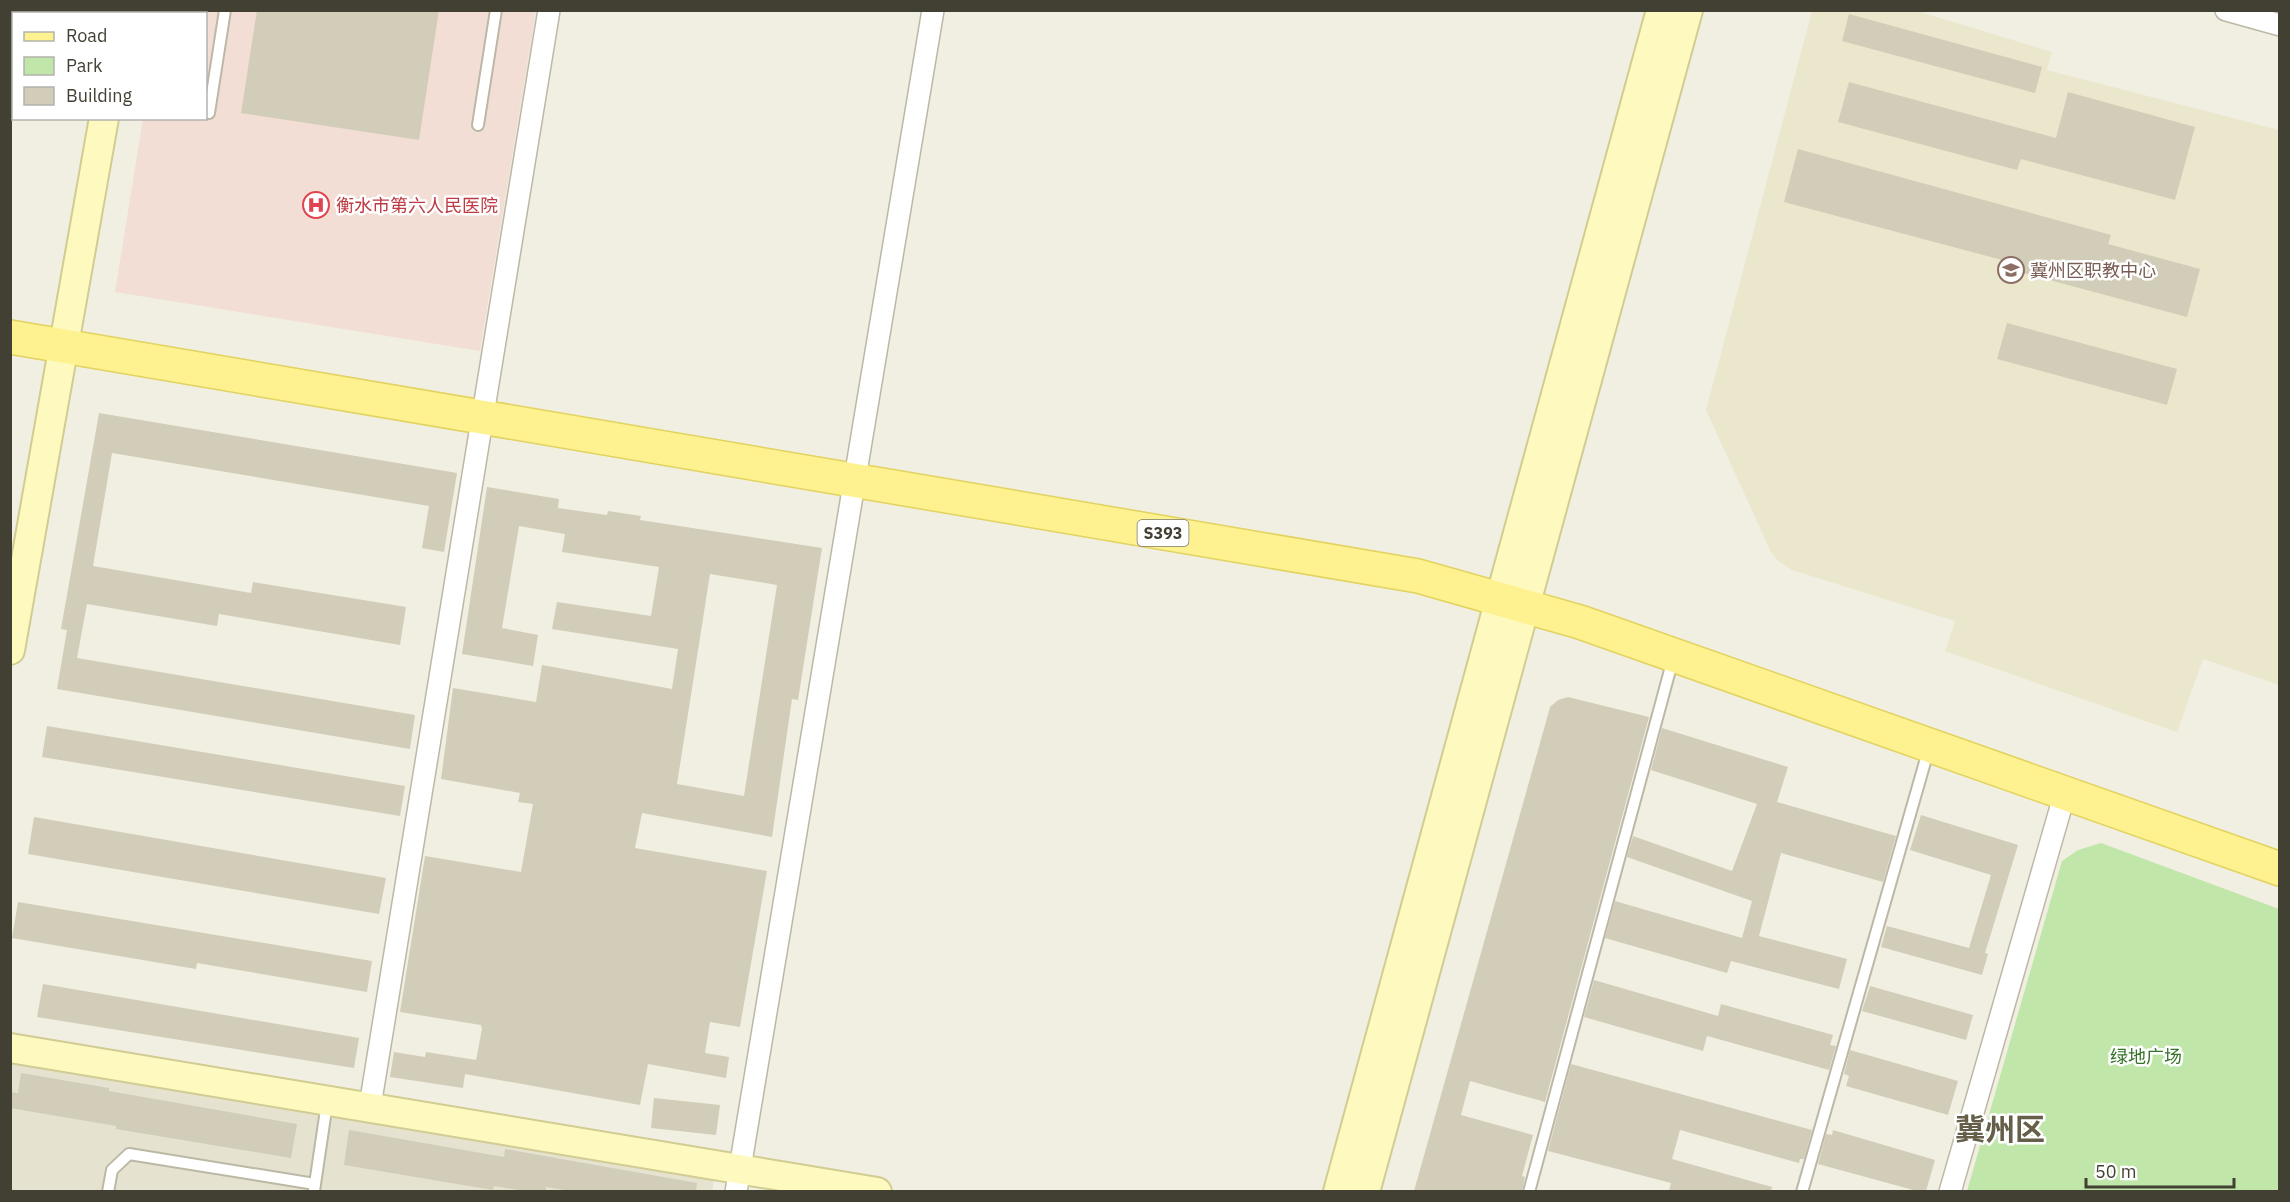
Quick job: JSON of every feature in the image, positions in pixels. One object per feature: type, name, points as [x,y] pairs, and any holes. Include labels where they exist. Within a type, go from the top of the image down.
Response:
[{"type":"main road","points":[[1365,1191],[1661,10]]},
{"type":"main road","points":[[1338,1191],[1688,10]]},
{"type":"main road","points":[[10,650],[104,120]]},
{"type":"main road","name":"S393","points":[[10,337],[1418,576],[1513,601],[2280,869]]},
{"type":"main road","points":[[10,1048],[370,1106],[738,1179],[877,1191]]},
{"type":"street","points":[[370,1106],[549,10]]},
{"type":"street","points":[[738,1179],[933,10]]},
{"type":"street","points":[[2226,10],[2280,26]]},
{"type":"street","points":[[1950,1191],[2065,793]]},
{"type":"lane","points":[[209,113],[225,10]]},
{"type":"lane","points":[[478,125],[496,10]]},
{"type":"lane","points":[[1528,1191],[1674,656]]},
{"type":"lane","points":[[1802,1191],[1930,745]]},
{"type":"lane","points":[[108,1191],[112,1170],[129,1154],[315,1188],[328,1100]]},
{"type":"shaded area","name":"衡水市第六人民医院","points":[[536,11],[480,351],[115,292],[143,120],[207,120],[207,12],[160,12]]},
{"type":"shaded area","name":"冀州区职教中心","points":[[1812,11],[1917,11],[2052,52],[2047,70],[2279,130],[2279,685],[2203,659],[2177,732],[1945,651],[1955,621],[1792,570],[1778,561],[1771,552],[1706,410]]},
{"type":"shaded area","points":[[10,1063],[714,1179],[712,1191],[11,1191]]},
{"type":"green space","name":"绿地广场","points":[[2101,843],[2279,909],[2279,1191],[1967,1191],[2062,861],[2078,850]]},
{"type":"building","points":[[257,10],[439,10],[419,140],[241,113]]},
{"type":"building","points":[[1849,14],[2042,67],[2035,93],[1842,41]]},
{"type":"building","points":[[1849,82],[2056,138],[2068,92],[2195,127],[2175,200],[2021,159],[2017,170],[1838,122]]},
{"type":"building","points":[[1798,149],[2111,235],[2108,244],[2200,269],[2187,317],[2016,271],[2017,264],[1784,202]]},
{"type":"building","points":[[2007,323],[2177,369],[2167,405],[1997,359]]},
{"type":"building","points":[[99,413],[457,473],[444,552],[422,548],[429,506],[112,453],[93,566],[251,593],[253,582],[406,607],[400,645],[219,614],[217,626],[87,604],[77,658],[415,715],[410,749],[57,689],[67,630],[61,629]]},
{"type":"building","points":[[487,487],[559,499],[558,508],[607,515],[608,511],[641,516],[640,520],[822,548],[798,700],[792,699],[772,837],[642,813],[635,848],[767,871],[740,1027],[710,1022],[705,1053],[729,1057],[726,1078],[648,1064],[640,1105],[465,1074],[463,1088],[390,1077],[394,1052],[425,1057],[426,1052],[476,1060],[482,1029],[481,1025],[400,1012],[425,856],[521,872],[533,804],[518,802],[520,793],[441,779],[453,688],[536,702],[542,665],[672,689],[678,649],[552,629],[557,602],[651,616],[659,567],[562,552],[565,534],[519,526],[502,628],[538,635],[533,666],[462,654]],"holes":[[[710,574],[777,585],[744,796],[677,784]]]},
{"type":"building","points":[[1568,697],[1649,717],[1545,1102],[1470,1081],[1461,1115],[1533,1135],[1522,1176],[1525,1177],[1522,1191],[1414,1191],[1550,707],[1558,700]]},
{"type":"building","points":[[47,726],[405,786],[400,816],[42,757]]},
{"type":"building","points":[[1662,728],[1788,767],[1777,802],[1896,836],[1883,882],[1781,853],[1759,936],[1847,959],[1839,989],[1731,961],[1727,973],[1605,938],[1615,901],[1742,938],[1752,901],[1627,857],[1633,836],[1732,871],[1757,804],[1651,770]]},
{"type":"building","points":[[1921,815],[2018,845],[1985,953],[1988,954],[1982,975],[1881,947],[1887,926],[1969,948],[1991,875],[1910,850]]},
{"type":"building","points":[[34,817],[386,878],[379,914],[28,854]]},
{"type":"building","points":[[18,902],[372,961],[367,992],[197,963],[196,969],[12,938]]},
{"type":"building","points":[[1594,980],[1718,1016],[1721,1004],[1833,1035],[1830,1045],[1836,1046],[1829,1070],[1707,1036],[1703,1051],[1584,1017]]},
{"type":"building","points":[[43,984],[359,1038],[354,1068],[37,1017]]},
{"type":"building","points":[[1870,986],[1973,1015],[1966,1040],[1862,1011]]},
{"type":"building","points":[[1850,1050],[1958,1081],[1948,1115],[1846,1086],[1849,1076],[1844,1074]]},
{"type":"building","points":[[1571,1064],[1812,1130],[1804,1159],[1800,1159],[1799,1163],[1680,1130],[1672,1159],[1772,1187],[1771,1191],[1669,1191],[1671,1183],[1548,1151]]},
{"type":"building","points":[[21,1073],[297,1124],[291,1158],[116,1129],[116,1126],[10,1108],[10,1092],[18,1093]]},
{"type":"building","points":[[654,1098],[720,1105],[716,1135],[651,1128]]},
{"type":"building","points":[[349,1130],[504,1157],[505,1149],[697,1183],[696,1191],[570,1191],[546,1187],[546,1191],[524,1191],[494,1186],[493,1190],[344,1165]]},
{"type":"building","points":[[1833,1130],[1935,1160],[1926,1191],[1917,1191],[1818,1164],[1826,1134],[1832,1135]]},
{"type":"place","name":"衡水市第六人民医院","points":[[316,205]]},
{"type":"place","name":"冀州区职教中心","points":[[2011,270]]},
{"type":"district","name":"冀州区","points":[[2000,1128]]}]
